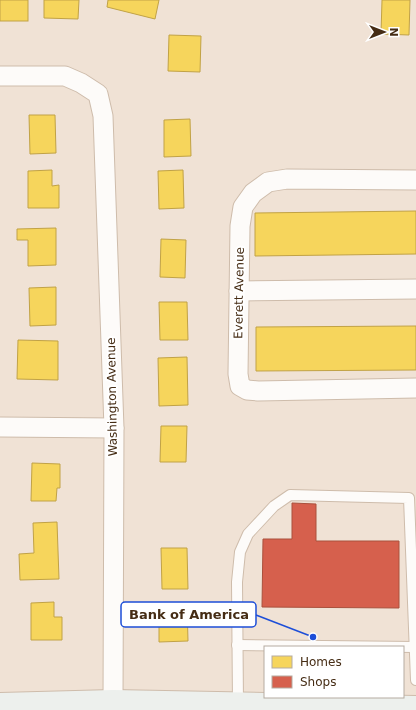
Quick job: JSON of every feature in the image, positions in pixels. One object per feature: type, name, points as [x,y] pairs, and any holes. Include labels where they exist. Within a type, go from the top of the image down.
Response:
[{"type":"main road","points":[[3,706],[100,704],[155,706],[238,704],[341,708],[408,708]]},
{"type":"street","name":"Washington Avenue","points":[[0,76],[65,76],[81,83],[98,94],[103,116],[114,428],[100,704]]},
{"type":"street","name":"Everett Avenue","points":[[416,180],[287,179],[268,182],[253,194],[243,207],[240,226],[238,374],[240,386],[247,390],[258,391],[416,388]]},
{"type":"street","points":[[239,291],[416,289]]},
{"type":"street","points":[[0,427],[114,428]]},
{"type":"lane","points":[[238,704],[237,582],[240,552],[248,534],[274,506],[290,494],[408,498],[416,680]]},
{"type":"lane","points":[[237,645],[326,646]]},
{"type":"lane","points":[[404,647],[415,647]]},
{"type":"building: Homes","points":[[0,0],[28,0],[28,21],[0,21]]},
{"type":"building: Homes","points":[[44,0],[79,0],[78,19],[44,18]]},
{"type":"building: Homes","points":[[108,0],[159,0],[155,19],[107,7]]},
{"type":"building: Homes","points":[[382,0],[410,0],[409,35],[381,34]]},
{"type":"building: Homes","points":[[169,35],[201,36],[200,72],[168,71]]},
{"type":"building: Homes","points":[[29,115],[55,115],[56,153],[30,154]]},
{"type":"building: Homes","points":[[190,119],[191,156],[164,157],[164,120]]},
{"type":"building: Homes","points":[[52,170],[52,186],[59,185],[59,208],[28,208],[28,171]]},
{"type":"building: Homes","points":[[183,170],[184,208],[159,209],[158,171]]},
{"type":"building: Homes","points":[[416,211],[416,254],[255,256],[255,213]]},
{"type":"building: Homes","points":[[56,228],[56,265],[28,266],[28,240],[17,240],[17,229]]},
{"type":"building: Homes","points":[[161,239],[186,240],[185,278],[160,277]]},
{"type":"building: Homes","points":[[56,287],[56,325],[30,326],[29,288]]},
{"type":"building: Homes","points":[[159,302],[187,302],[188,340],[160,340]]},
{"type":"building: Homes","points":[[416,326],[416,370],[256,371],[256,327]]},
{"type":"building: Homes","points":[[18,340],[58,341],[58,380],[17,379]]},
{"type":"building: Homes","points":[[187,357],[188,405],[159,406],[158,358]]},
{"type":"building: Homes","points":[[161,426],[187,426],[186,462],[160,462]]},
{"type":"building: Homes","points":[[32,463],[60,464],[60,488],[57,488],[56,501],[31,501]]},
{"type":"building: Homes","points":[[57,522],[59,579],[20,580],[19,554],[34,553],[33,523]]},
{"type":"building: Homes","points":[[161,548],[187,548],[188,589],[162,589]]},
{"type":"building: Homes","points":[[54,602],[54,617],[62,617],[62,640],[31,640],[31,603]]},
{"type":"building: Homes","points":[[159,604],[187,604],[188,641],[159,642]]},
{"type":"building: Shops","points":[[292,503],[316,504],[316,541],[399,541],[399,608],[262,607],[263,539],[292,539]]},
{"type":"place","name":"Bank of America","points":[[313,637]]}]
